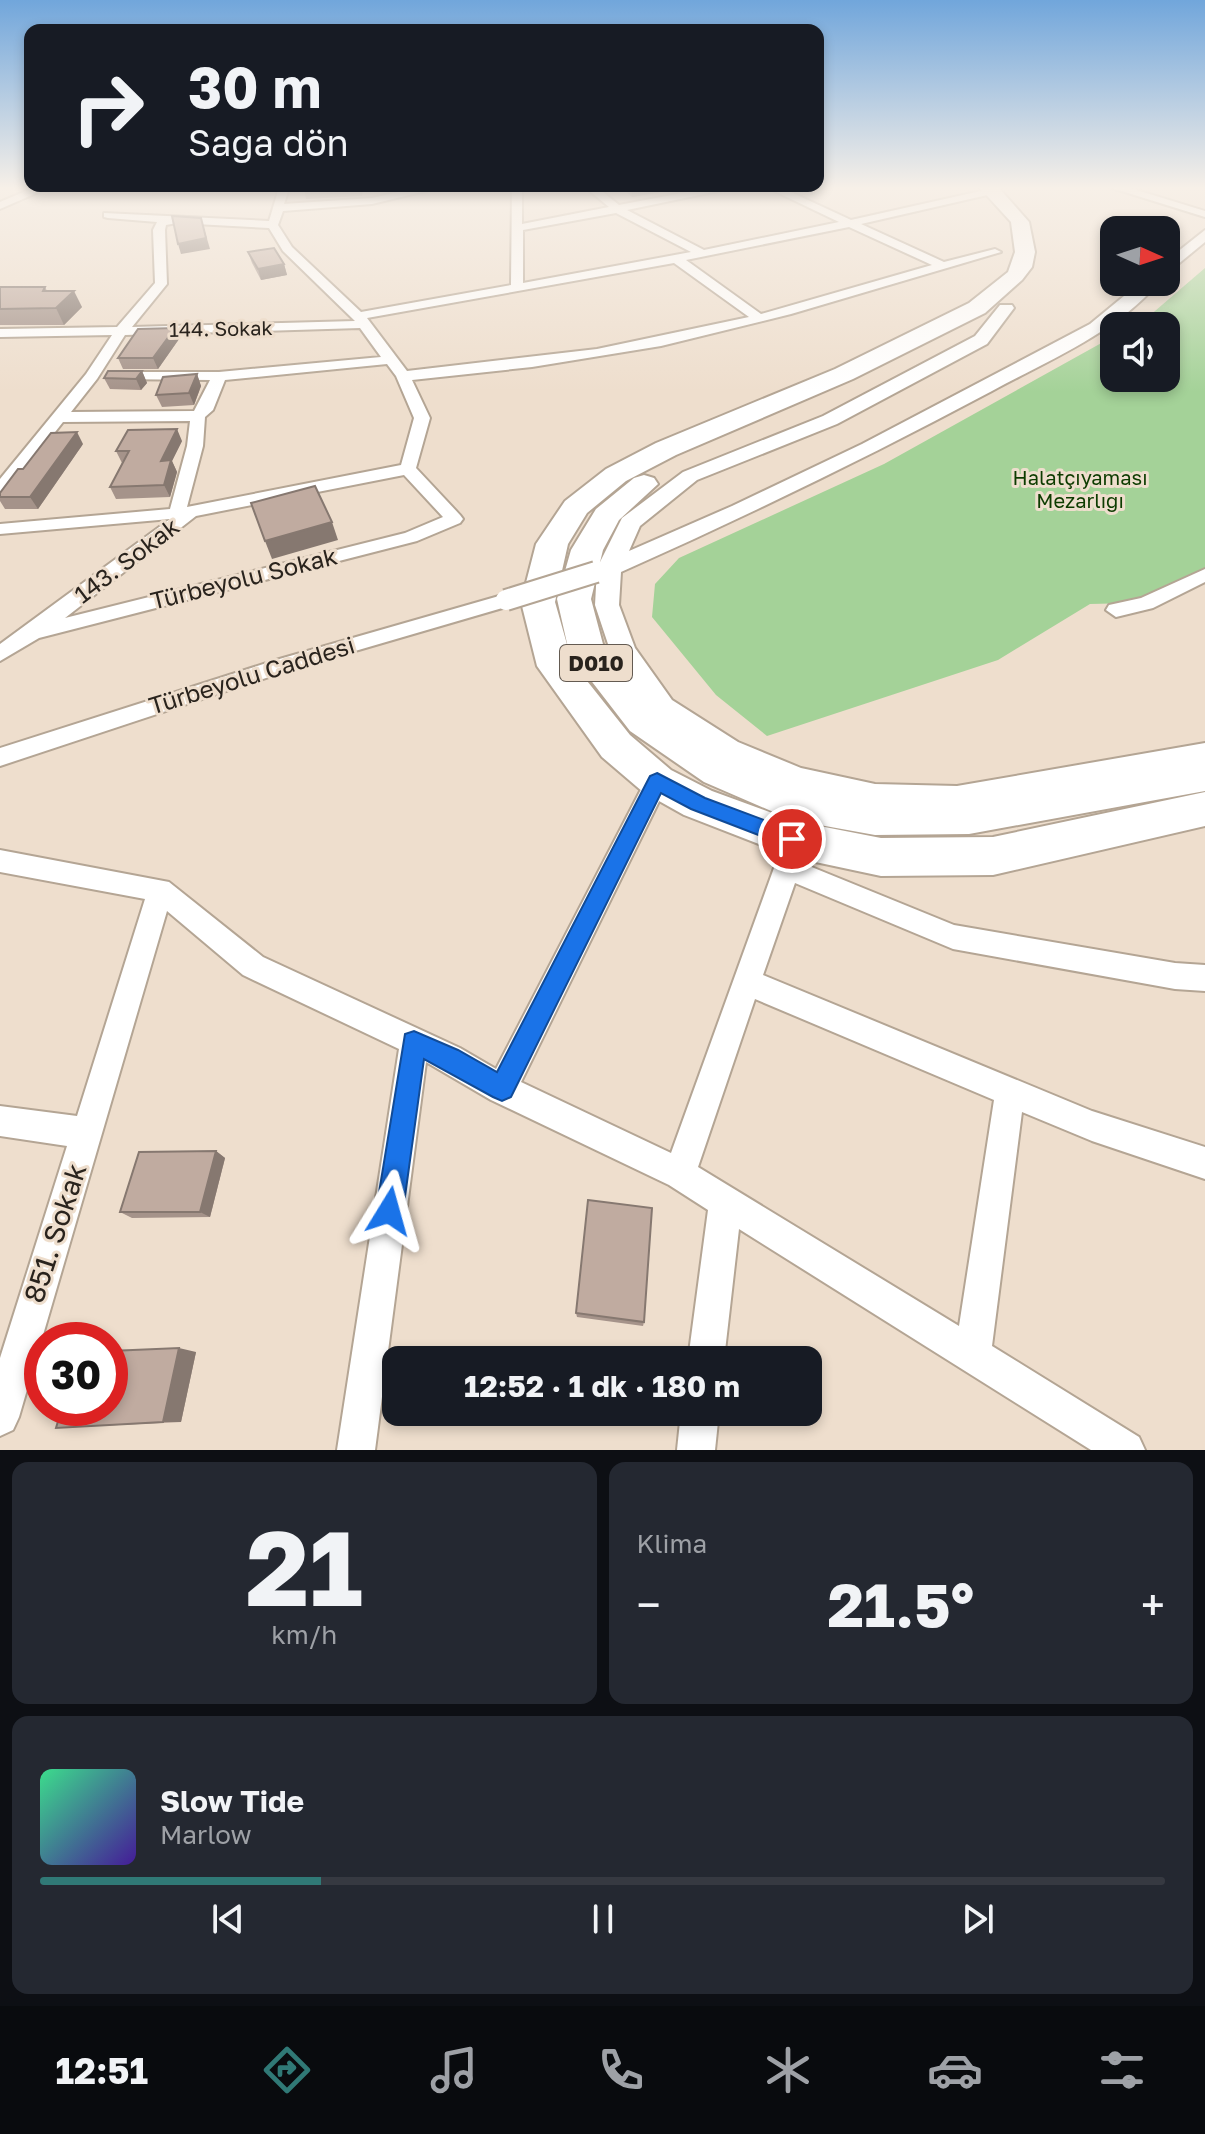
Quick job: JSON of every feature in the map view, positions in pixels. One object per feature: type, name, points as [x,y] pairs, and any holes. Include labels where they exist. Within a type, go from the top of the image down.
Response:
[{"type":"highway","name":"D010","points":[[1022,256],[1022,267],[1006,285],[949,324],[844,374],[666,449],[616,475],[576,507],[552,544],[538,602],[555,666],[616,746],[657,781],[698,803],[792,839],[881,857],[993,856],[1205,809]]},
{"type":"highway","name":"D010","points":[[1043,271],[1035,283],[1006,308],[895,373],[703,456],[638,488],[607,515],[587,550],[574,599],[587,652],[643,721],[718,771],[792,803],[875,818],[969,817],[1205,775]]},
{"type":"street","points":[[0,490],[92,376],[121,331],[161,284],[160,256]]},
{"type":"street","points":[[294,256],[361,320],[403,376],[422,418],[408,469]]},
{"type":"street","points":[[517,256],[517,288]]},
{"type":"street","name":"144. Sokak","points":[[0,333],[298,328],[361,320],[694,256]]},
{"type":"street","points":[[920,256],[941,265]]},
{"type":"street","points":[[403,376],[513,368],[663,341],[825,301],[980,256]]},
{"type":"street","points":[[677,259],[758,318]]},
{"type":"street","points":[[603,570],[740,511],[869,448],[1096,328],[1134,296]]},
{"type":"street","points":[[1006,308],[981,340],[830,420],[690,476],[630,523],[603,570],[607,605],[623,650],[662,707],[728,750],[797,779],[875,796],[957,798],[1205,754]]},
{"type":"street","points":[[92,376],[219,376],[390,360]]},
{"type":"street","points":[[60,417],[198,416],[205,410],[219,376]]},
{"type":"street","points":[[0,529],[184,513],[198,416]]},
{"type":"street","name":"143. Sokak","points":[[0,654],[32,633],[184,513],[408,469]]},
{"type":"street","name":"Türbeyolu Sokak","points":[[32,633],[411,537],[454,519],[408,469]]},
{"type":"street","name":"Türbeyolu Caddesi","points":[[0,757],[283,665],[603,570]]},
{"type":"street","points":[[1116,610],[1146,603],[1205,575]]},
{"type":"street","points":[[502,1089],[657,781]]},
{"type":"street","points":[[0,861],[160,890],[253,966],[450,1058],[502,1089],[680,1174],[1126,1450]]},
{"type":"street","points":[[680,1174],[787,868],[953,937],[1175,976],[1205,978]]},
{"type":"street","points":[[87,1133],[160,890]]},
{"type":"street","points":[[747,982],[1092,1126],[1205,1163]]},
{"type":"street","points":[[356,1450],[414,1043]]},
{"type":"street","points":[[973,1354],[1010,1091]]},
{"type":"street","name":"851. Sokak","points":[[0,1121],[87,1133],[0,1417]]},
{"type":"street","points":[[708,1346],[726,1200]]},
{"type":"street","points":[[696,1450],[699,1426]]},
{"type":"green space","name":"Halatçıyaması Mezarlığı","points":[[1205,268],[1205,569],[1133,603],[1090,604],[998,660],[767,736],[716,695],[652,617],[655,584],[679,558],[884,464],[1100,344],[1100,392],[1180,392],[1180,312],[1154,312],[1172,296],[1180,296],[1180,289]]},
{"type":"building","points":[[250,256],[279,256],[284,264],[258,269]]},
{"type":"building","points":[[0,287],[45,287],[43,291],[74,291],[56,308],[0,309]]},
{"type":"building","points":[[175,328],[153,358],[118,358],[138,329]]},
{"type":"building","points":[[108,371],[142,371],[136,379],[104,378]]},
{"type":"building","points":[[197,374],[189,393],[156,395],[163,377]]},
{"type":"building","points":[[177,429],[161,461],[171,460],[164,485],[110,487],[129,451],[116,451],[128,430]]},
{"type":"building","points":[[77,432],[30,497],[0,497],[18,469],[23,469],[51,433]]},
{"type":"building","points":[[315,486],[332,522],[265,541],[251,503]]},
{"type":"building","points":[[216,1151],[200,1212],[120,1212],[139,1152]]},
{"type":"building","points":[[588,1200],[652,1208],[644,1322],[576,1313]]},
{"type":"building","points":[[179,1348],[163,1422],[128,1424],[128,1350]]},
{"type":"route","points":[[389,1211],[414,1043],[450,1058],[502,1089],[657,781],[698,803],[792,839]]}]
